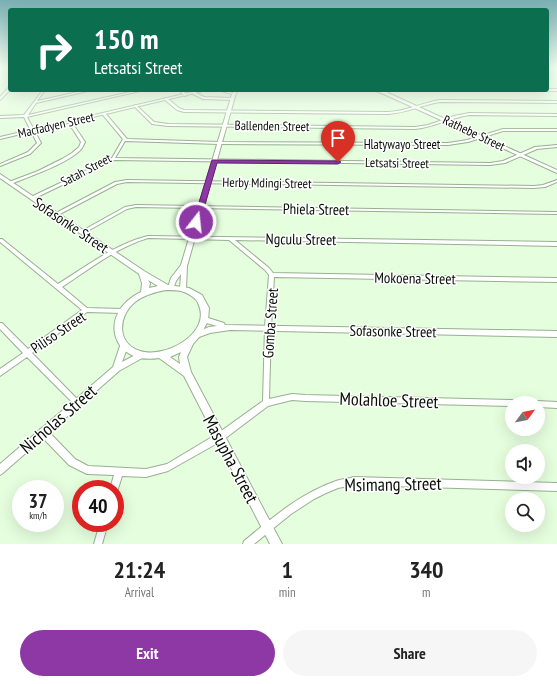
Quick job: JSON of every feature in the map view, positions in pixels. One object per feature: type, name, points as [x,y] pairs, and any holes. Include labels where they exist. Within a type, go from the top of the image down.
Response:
[{"type":"main road","name":"Sofasonke Street","points":[[0,176],[142,273],[168,287]]},
{"type":"main road","points":[[142,273],[146,284],[144,293]]},
{"type":"main road","name":"Sofasonke Street","points":[[168,287],[183,288],[194,293],[201,300],[205,309],[205,320],[199,334],[189,344],[176,351],[161,355],[141,355],[124,346],[119,338],[117,329],[118,320],[123,311],[129,303],[144,293],[168,287]]},
{"type":"main road","name":"Masupha Street","points":[[189,344],[183,357],[187,373],[276,544]]},
{"type":"main road","name":"Masupha Street","points":[[161,355],[187,373]]},
{"type":"street","points":[[25,116],[42,92]]},
{"type":"street","points":[[36,102],[80,92]]},
{"type":"street","points":[[0,117],[25,116],[132,92]]},
{"type":"street","points":[[183,92],[186,95]]},
{"type":"street","points":[[194,93],[203,98],[232,92]]},
{"type":"street","points":[[183,288],[184,266],[234,92]]},
{"type":"street","name":"Rathebe Street","points":[[382,92],[390,95]]},
{"type":"street","name":"Rathebe Street","points":[[385,92],[557,172]]},
{"type":"street","name":"Macfadyen Street","points":[[0,138],[194,93]]},
{"type":"street","points":[[166,99],[178,109],[184,111],[394,113],[431,102],[444,101],[557,102]]},
{"type":"street","name":"Ballenden Street","points":[[136,106],[153,123],[157,124],[415,128],[425,127],[469,114],[557,115]]},
{"type":"street","name":"Satah Street","points":[[32,198],[113,159],[125,138],[104,114]]},
{"type":"street","points":[[0,165],[30,153],[37,147],[39,143],[25,116]]},
{"type":"street","points":[[10,183],[68,157],[82,146],[83,142],[70,122]]},
{"type":"street","name":"Hlatywayo Street","points":[[125,140],[448,144],[461,143],[503,130],[557,130]]},
{"type":"street","name":"Letsatsi Street","points":[[113,159],[490,164],[504,162],[536,148],[557,146]]},
{"type":"street","name":"Herby Mdingi Street","points":[[56,214],[121,182],[130,180],[534,187],[547,186],[557,181]]},
{"type":"street","name":"Phiela Street","points":[[82,232],[132,206],[557,213]]},
{"type":"street","name":"Ngculu Street","points":[[58,287],[112,253],[142,237],[557,244]]},
{"type":"street","name":"Gomba Street","points":[[230,238],[272,275],[268,327],[266,404]]},
{"type":"street","points":[[0,240],[86,310]]},
{"type":"street","points":[[168,287],[184,266]]},
{"type":"street","name":"Mokoena Street","points":[[272,275],[557,280]]},
{"type":"street","name":"Piliso Street","points":[[0,373],[86,310],[123,311]]},
{"type":"street","name":"Sofasonke Street","points":[[205,320],[212,324],[230,327]]},
{"type":"street","points":[[0,325],[77,403]]},
{"type":"street","name":"Sofasonke Street","points":[[199,334],[209,330],[230,327],[268,327],[557,334]]},
{"type":"street","name":"Nicholas Street","points":[[116,369],[124,346]]},
{"type":"street","name":"Nicholas Street","points":[[0,470],[116,369],[141,355]]},
{"type":"street","name":"Molahloe Street","points":[[266,404],[292,397],[505,404]]},
{"type":"street","points":[[43,432],[72,462],[79,467],[87,470],[119,473],[146,473],[168,467],[220,437],[266,404]]},
{"type":"street","points":[[545,404],[557,405]]},
{"type":"street","points":[[117,480],[119,473]]},
{"type":"street","name":"Msimang Street","points":[[247,544],[317,493],[333,485],[354,481],[557,487]]},
{"type":"street","points":[[98,544],[101,532]]},
{"type":"route","points":[[196,222],[214,161],[338,162]]}]
